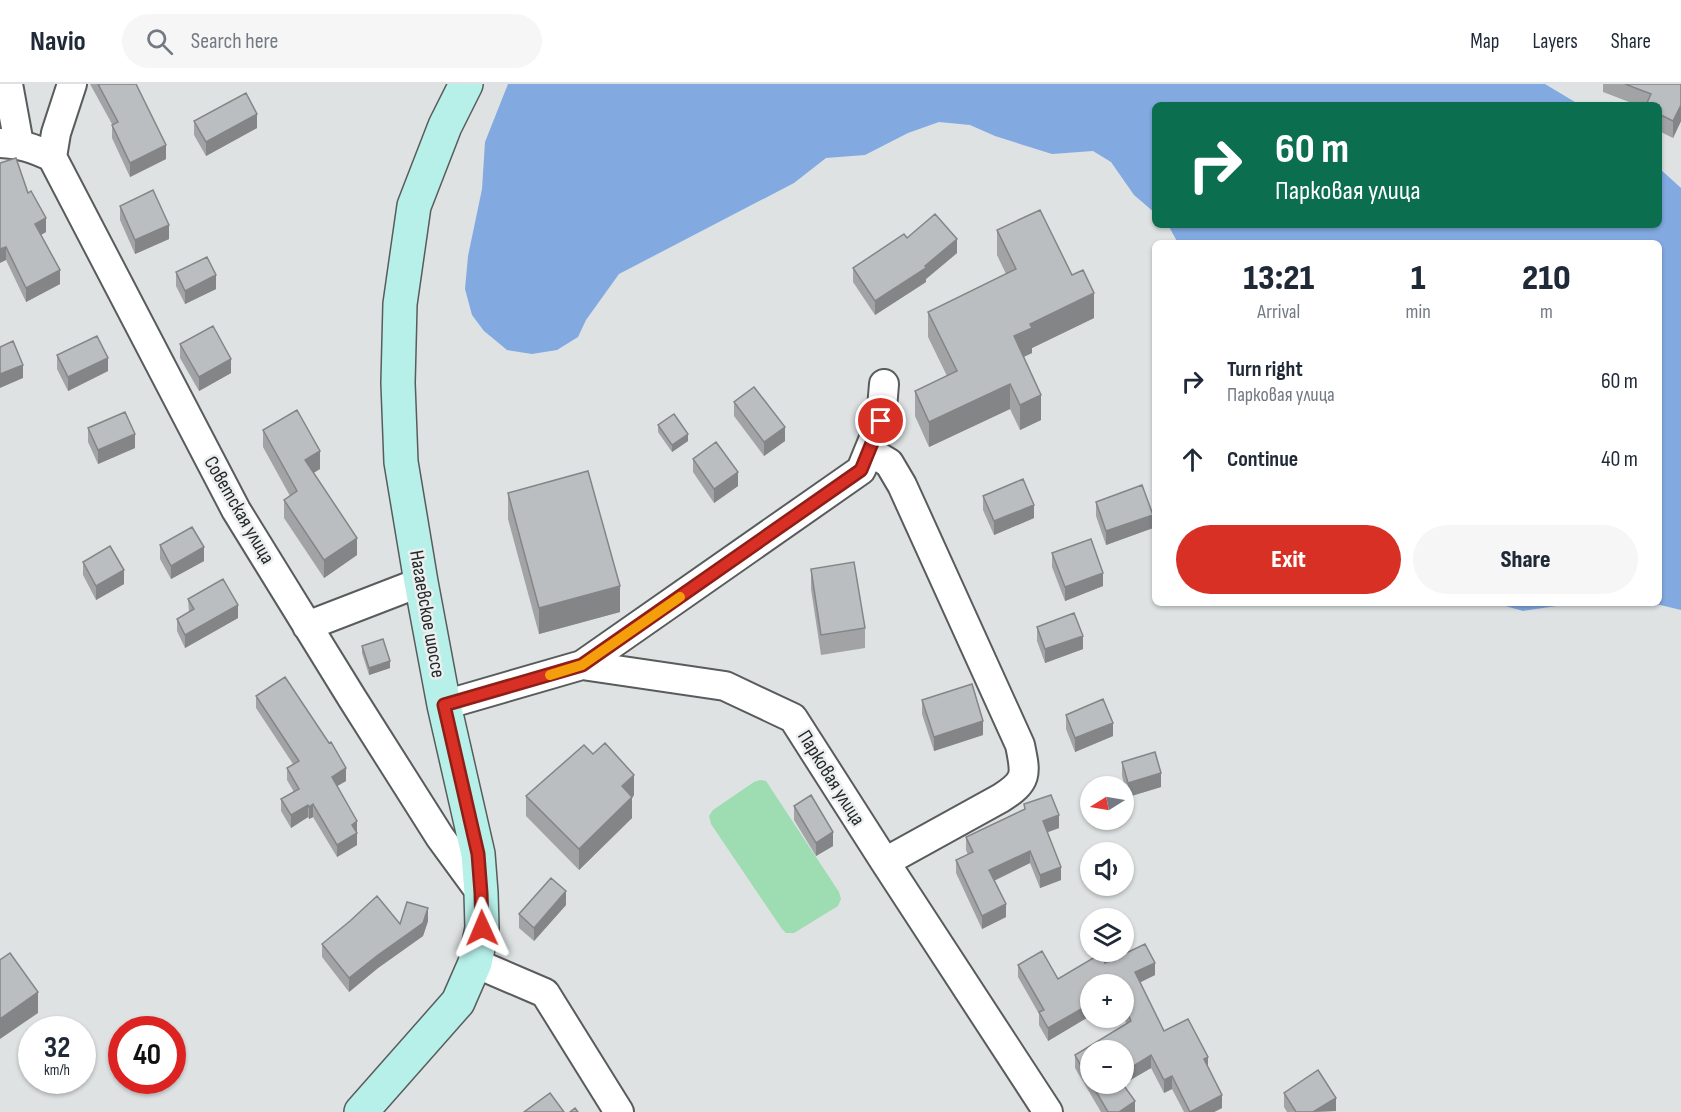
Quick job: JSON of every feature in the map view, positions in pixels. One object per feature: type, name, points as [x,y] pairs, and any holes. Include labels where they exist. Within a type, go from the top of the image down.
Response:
[{"type":"street","points":[[8,84],[9,144],[33,148],[52,157],[56,133],[72,84]]},
{"type":"street","name":"Нагаевское шоссе","points":[[362,1112],[458,1002],[475,963],[482,928],[478,854],[444,705],[401,462],[398,383],[400,304],[414,206],[445,126],[466,84]]},
{"type":"street","name":"Советская улица","points":[[52,157],[236,510],[440,837],[481,893]]},
{"type":"street","points":[[582,665],[861,470],[881,421],[884,384]]},
{"type":"street","points":[[868,451],[889,463],[902,485],[1020,745],[1025,770],[1017,788],[885,862]]},
{"type":"street","points":[[307,626],[421,582]]},
{"type":"street","name":"Парковая улица","points":[[444,705],[582,665],[725,686],[793,718],[1048,1112]]},
{"type":"street","points":[[475,963],[545,993],[619,1112]]},
{"type":"green space","points":[[760,780],[766,781],[839,892],[841,899],[838,906],[794,933],[786,933],[782,929],[711,824],[709,816],[713,810]]},
{"type":"water","points":[[508,84],[1545,84],[1575,102],[1152,102],[1152,210],[1134,195],[1111,162],[1093,151],[1052,154],[995,136],[970,125],[939,122],[908,133],[865,155],[826,158],[794,183],[619,274],[586,320],[578,337],[557,350],[532,354],[507,350],[484,331],[472,315],[465,289],[468,256],[482,189],[485,142]]},
{"type":"water","points":[[1662,171],[1681,188],[1681,610],[1662,605],[1662,240],[1176,240],[1170,228],[1662,228]]},
{"type":"water","points":[[1506,606],[1557,606],[1523,611]]},
{"type":"building","points":[[98,84],[136,84],[166,145],[130,163],[112,125],[118,122]]},
{"type":"building","points":[[1625,84],[1681,84],[1681,105],[1673,121],[1662,116],[1662,102],[1647,102],[1651,94]]},
{"type":"building","points":[[246,93],[257,114],[206,142],[194,121]]},
{"type":"building","points":[[16,158],[28,193],[31,191],[46,218],[35,224],[60,270],[26,288],[6,247],[0,249],[0,163]]},
{"type":"building","points":[[153,190],[169,225],[135,240],[120,206]]},
{"type":"building","points":[[1040,210],[1072,275],[1083,270],[1094,293],[1030,324],[1032,328],[1014,336],[1041,395],[1020,405],[1010,384],[929,422],[915,391],[957,371],[928,312],[1016,269],[997,230]]},
{"type":"building","points":[[935,214],[957,239],[925,266],[926,268],[875,301],[853,268],[904,234],[907,238]]},
{"type":"building","points":[[207,257],[216,275],[185,291],[176,272]]},
{"type":"building","points":[[213,326],[231,359],[199,377],[180,344]]},
{"type":"building","points":[[97,336],[108,358],[68,377],[57,355]]},
{"type":"building","points":[[13,341],[23,365],[0,374],[0,347]]},
{"type":"building","points":[[754,387],[785,427],[764,442],[734,402]]},
{"type":"building","points":[[297,410],[320,451],[305,460],[357,538],[324,560],[284,500],[297,491],[263,430]]},
{"type":"building","points":[[125,412],[135,434],[98,450],[88,428]]},
{"type":"building","points":[[674,414],[688,434],[672,445],[658,425]]},
{"type":"building","points":[[716,442],[738,472],[714,489],[693,459]]},
{"type":"building","points":[[588,471],[620,586],[539,608],[508,493]]},
{"type":"building","points":[[1023,479],[1034,505],[994,521],[983,496]]},
{"type":"building","points":[[1142,485],[1152,515],[1106,531],[1096,502]]},
{"type":"building","points":[[192,527],[204,547],[171,566],[160,545]]},
{"type":"building","points":[[1091,539],[1103,573],[1065,587],[1052,553]]},
{"type":"building","points":[[110,546],[124,570],[96,586],[83,562]]},
{"type":"building","points":[[854,562],[865,628],[821,635],[811,569]]},
{"type":"building","points":[[223,579],[238,605],[185,635],[177,619],[194,609],[188,599]]},
{"type":"building","points":[[1074,613],[1083,636],[1045,649],[1037,627]]},
{"type":"building","points":[[383,639],[390,661],[369,668],[362,646]]},
{"type":"building","points":[[285,677],[329,743],[331,742],[346,768],[332,777],[357,821],[352,825],[357,833],[337,845],[313,804],[291,815],[281,799],[299,789],[287,768],[299,761],[256,696]]},
{"type":"building","points":[[972,684],[983,721],[934,737],[922,700]]},
{"type":"building","points":[[1103,699],[1113,723],[1075,738],[1066,715]]},
{"type":"building","points":[[605,743],[634,775],[622,786],[632,797],[579,849],[526,796],[584,745],[593,754]]},
{"type":"building","points":[[1155,752],[1161,773],[1134,781],[1134,776],[1126,776],[1122,762]]},
{"type":"building","points":[[811,795],[833,832],[816,843],[794,806]]},
{"type":"building","points":[[1051,795],[1059,815],[1043,821],[1061,867],[1040,875],[1030,851],[989,870],[1006,904],[982,916],[956,860],[973,852],[966,837],[1025,809],[1024,804]]},
{"type":"building","points":[[551,878],[566,891],[534,928],[519,914]]},
{"type":"building","points":[[377,896],[400,924],[407,902],[428,908],[423,923],[349,978],[322,944]]},
{"type":"building","points":[[1145,944],[1155,963],[1135,972],[1164,1031],[1188,1019],[1208,1057],[1204,1059],[1222,1095],[1190,1112],[1172,1076],[1164,1080],[1151,1055],[1134,1066],[1134,1040],[1100,1040],[1119,1028],[1134,1028],[1134,974],[1080,974],[1080,1010],[1048,1028],[1039,1012],[1044,1010],[1018,965],[1042,951],[1058,979],[1087,962],[1134,962],[1134,949]]},
{"type":"building","points":[[10,953],[38,992],[0,1019],[0,960]]},
{"type":"building","points":[[1080,1052],[1080,1064],[1075,1055]]},
{"type":"building","points":[[1318,1070],[1336,1098],[1313,1112],[1296,1112],[1284,1093]]},
{"type":"building","points":[[550,1093],[564,1112],[524,1112]]},
{"type":"building","points":[[1097,1094],[1130,1094],[1135,1101],[1119,1112],[1108,1112]]},
{"type":"slow traffic","points":[[550,675],[582,665],[680,597]]},
{"type":"route","points":[[482,928],[478,854],[444,705],[582,665],[861,470],[881,421]]}]
